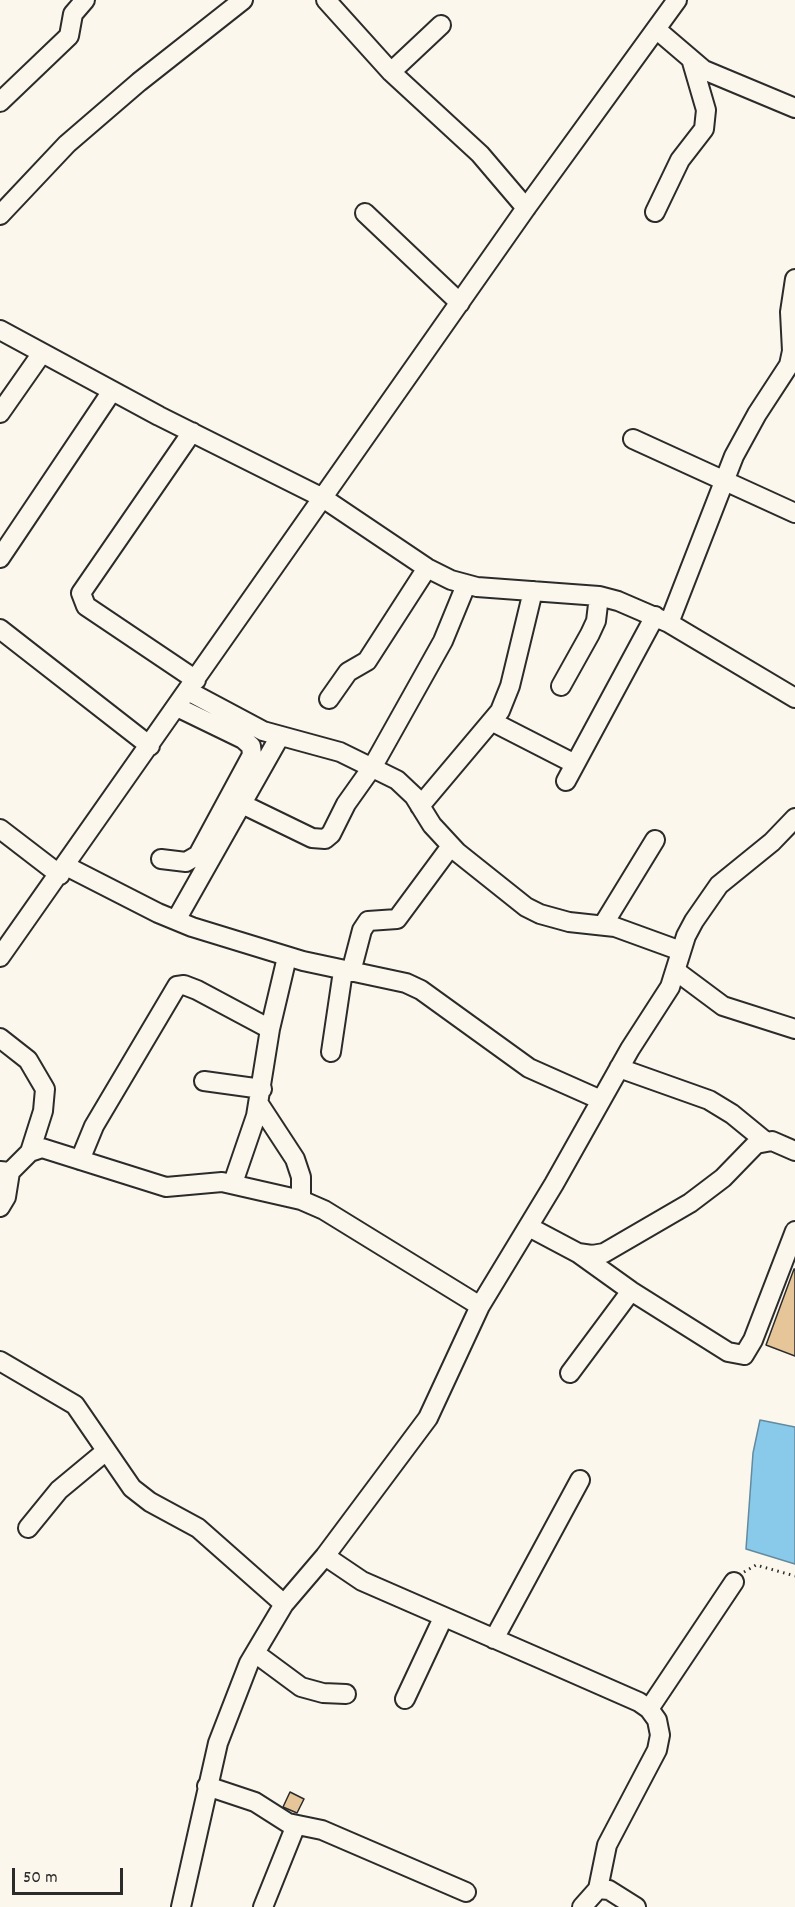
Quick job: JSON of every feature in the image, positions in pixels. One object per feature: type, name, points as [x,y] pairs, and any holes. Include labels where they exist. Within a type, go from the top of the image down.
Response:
[{"type":"street","points":[[0,102],[69,36],[73,15],[85,0]]},
{"type":"street","points":[[0,215],[67,144],[139,82],[243,0]]},
{"type":"street","points":[[326,0],[391,72],[480,154],[526,208]]},
{"type":"street","points":[[0,957],[63,871],[526,208],[677,0]]},
{"type":"street","points":[[391,72],[441,25]]},
{"type":"street","points":[[656,29],[692,62],[715,76],[795,108]]},
{"type":"street","points":[[655,212],[680,160],[704,129],[706,110],[692,62]]},
{"type":"street","points":[[365,213],[460,303]]},
{"type":"street","points":[[566,781],[662,620],[745,434],[789,364],[792,351],[790,312],[795,279]]},
{"type":"street","points":[[0,330],[112,391],[323,498],[427,568],[466,585],[599,596],[662,620],[795,698]]},
{"type":"street","points":[[0,413],[42,353]]},
{"type":"street","points":[[0,558],[112,391]]},
{"type":"street","points":[[192,432],[81,593],[86,606],[242,721],[280,736],[340,752],[373,766],[397,780],[451,846],[517,900],[540,915],[568,922],[603,925],[643,935],[681,951]]},
{"type":"street","points":[[633,439],[724,481],[774,501],[795,513]]},
{"type":"street","points":[[329,699],[348,672],[367,661],[427,568]]},
{"type":"street","points":[[242,804],[312,838],[325,839],[331,834],[346,804],[373,766],[443,641],[466,585]]},
{"type":"street","points":[[420,806],[493,722],[506,699],[533,591]]},
{"type":"street","points":[[561,686],[580,657],[596,621],[599,596]]},
{"type":"street","points":[[0,629],[150,746]]},
{"type":"street","points":[[161,859],[186,862],[198,855],[252,755],[251,746],[243,739],[177,707]]},
{"type":"street","points":[[493,722],[575,764]]},
{"type":"street","points":[[176,920],[280,736]]},
{"type":"street","points":[[181,1907],[207,1786],[228,1712],[255,1653],[284,1604],[325,1556],[422,1427],[440,1395],[480,1306],[529,1227],[619,1068],[661,1003],[676,971],[693,921],[718,885],[772,842],[795,818]]},
{"type":"street","points":[[0,829],[63,871],[176,920],[287,957],[406,983],[421,990],[528,1068],[601,1100]]},
{"type":"street","points":[[603,925],[655,840]]},
{"type":"street","points":[[331,1052],[347,971],[362,930],[368,921],[397,919],[451,846]]},
{"type":"street","points":[[233,1183],[260,1096],[270,1029],[287,957]]},
{"type":"street","points":[[676,971],[723,1006],[795,1029]]},
{"type":"street","points":[[80,1160],[94,1126],[177,986],[183,985],[197,990],[270,1029]]},
{"type":"street","points":[[0,1038],[28,1060],[45,1089],[43,1111],[30,1152]]},
{"type":"street","points":[[619,1068],[709,1101],[732,1114],[765,1141],[795,1150]]},
{"type":"street","points":[[204,1081],[260,1096],[295,1159],[301,1177],[301,1200]]},
{"type":"street","points":[[578,1253],[604,1253],[672,1215],[723,1178],[748,1150],[765,1141]]},
{"type":"street","points":[[0,1207],[6,1197],[5,1172],[30,1152],[42,1148],[166,1187],[233,1183],[301,1200],[324,1210],[480,1306]]},
{"type":"street","points":[[529,1227],[578,1253],[631,1291],[728,1352],[744,1355],[753,1340],[795,1231]]},
{"type":"street","points":[[570,1372],[631,1291]]},
{"type":"street","points":[[0,1360],[75,1406],[132,1488],[140,1496],[198,1528],[284,1604]]},
{"type":"street","points":[[28,1528],[59,1490],[106,1451]]},
{"type":"street","points":[[494,1639],[580,1480]]},
{"type":"street","points":[[325,1556],[362,1581],[639,1702],[649,1709],[657,1720],[660,1735],[657,1750],[607,1845],[598,1889],[582,1907]]},
{"type":"street","points":[[649,1709],[734,1582]]},
{"type":"street","points":[[405,1699],[443,1618]]},
{"type":"street","points":[[255,1653],[301,1687],[323,1693],[346,1694]]},
{"type":"street","points":[[207,1786],[255,1802],[288,1823],[322,1830],[466,1892]]},
{"type":"street","points":[[263,1907],[296,1825]]},
{"type":"street","points":[[598,1889],[609,1890],[636,1907]]},
{"type":"path","points":[[734,1582],[747,1568],[756,1565],[795,1576]]},
{"type":"water","points":[[760,1420],[795,1427],[795,1564],[746,1549],[753,1453]]},
{"type":"building","points":[[795,1269],[795,1356],[766,1345]]},
{"type":"building","points":[[290,1792],[304,1799],[297,1813],[283,1807]]}]
